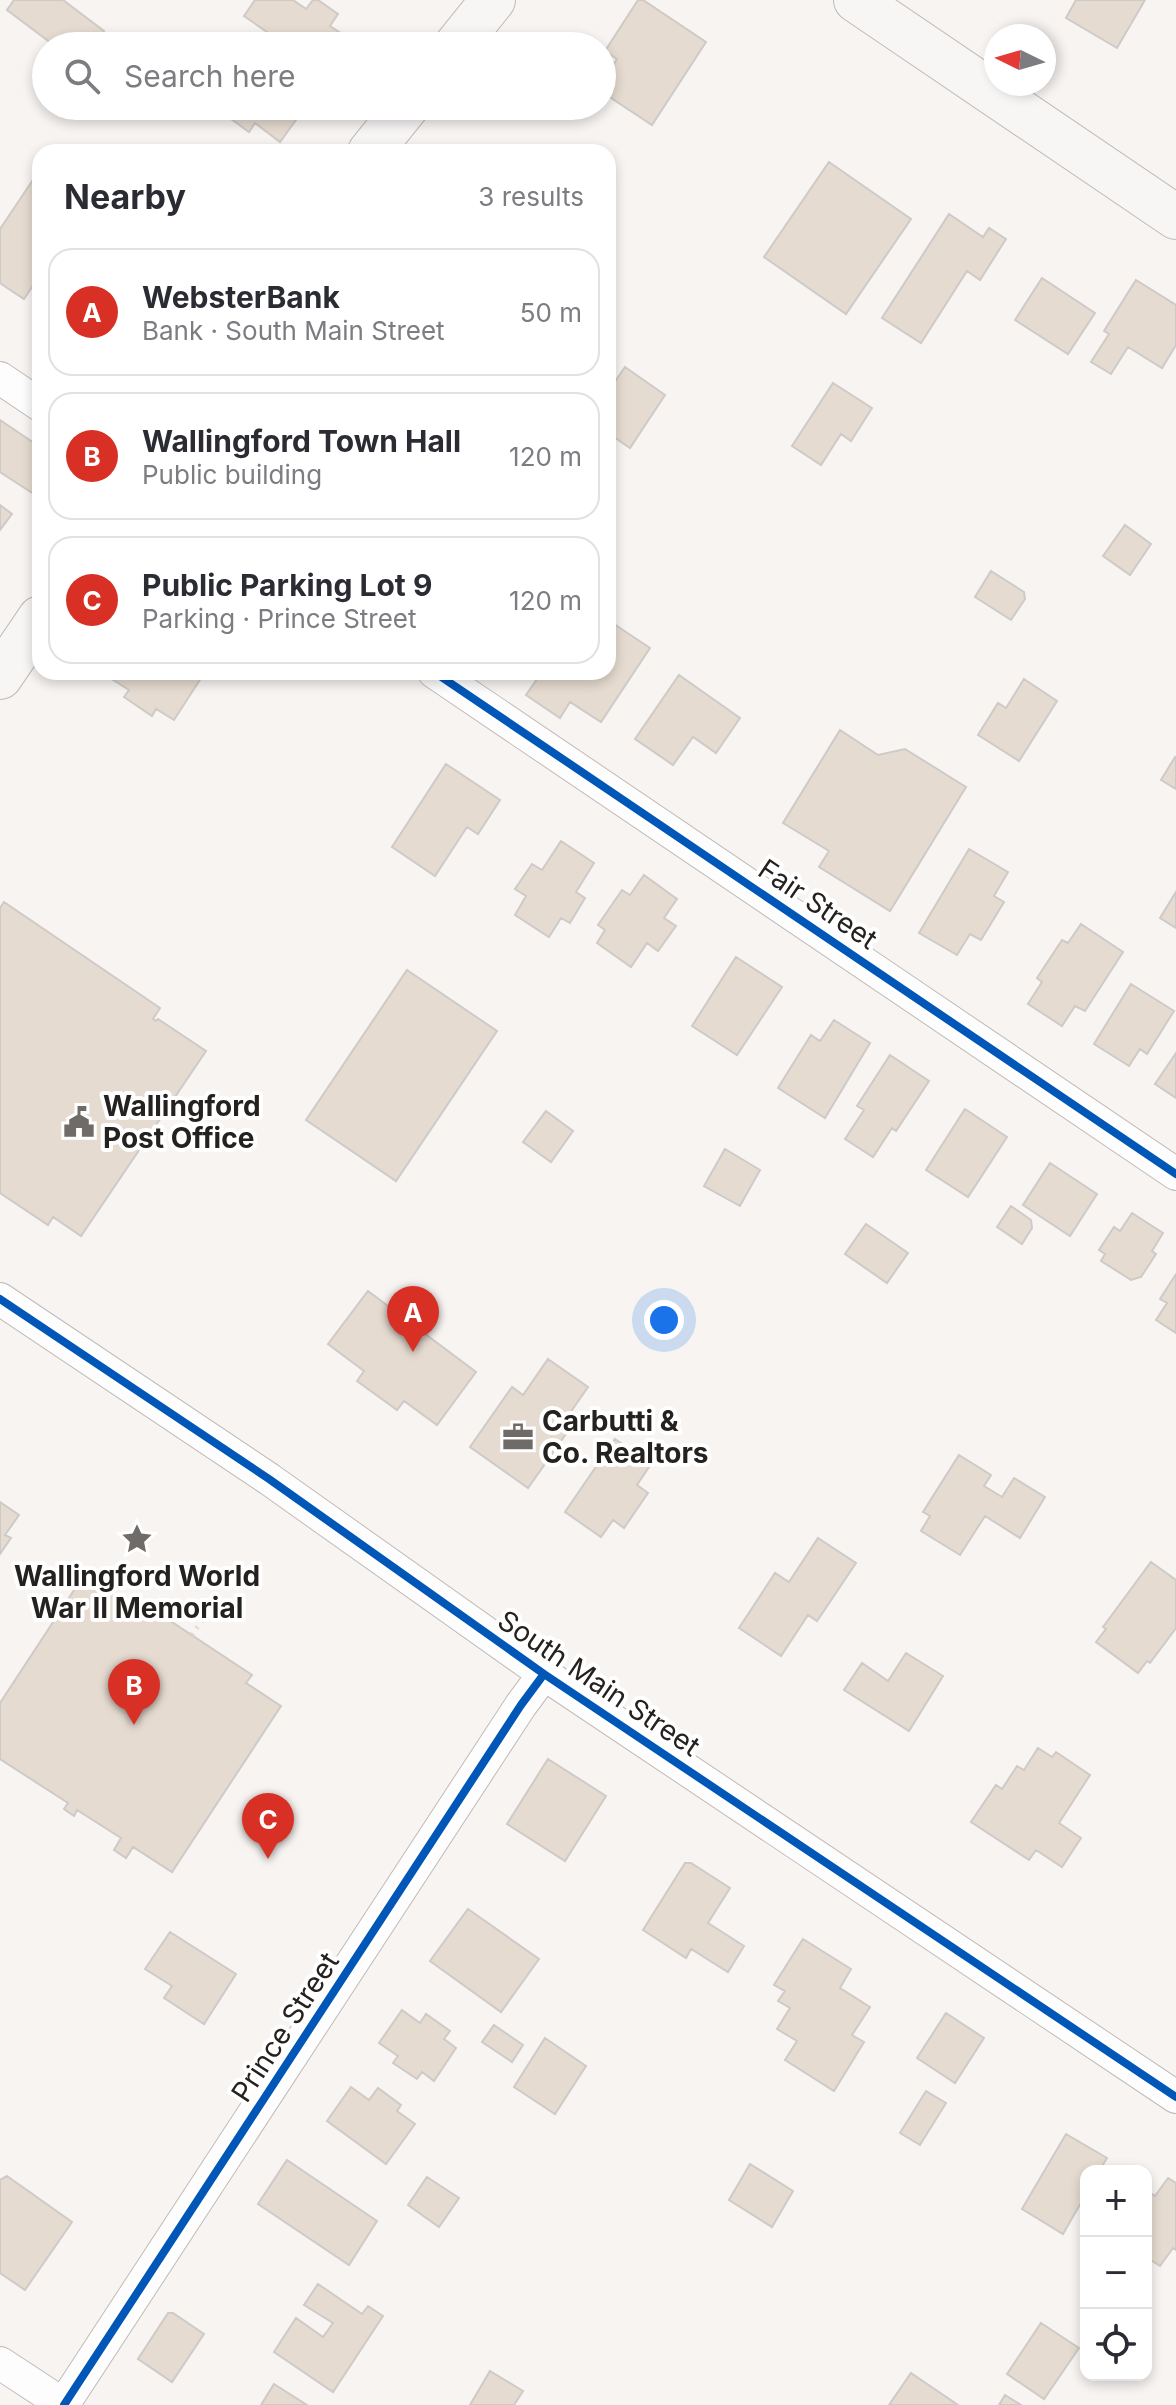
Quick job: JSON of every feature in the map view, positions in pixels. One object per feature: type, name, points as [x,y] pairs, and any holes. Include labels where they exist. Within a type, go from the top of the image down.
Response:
[{"type":"main road","points":[[467,32],[493,0]]},
{"type":"main road","points":[[856,0],[1176,217]]},
{"type":"main road","points":[[376,144],[396,120]]},
{"type":"main road","points":[[0,677],[32,630]]},
{"type":"street","points":[[0,378],[32,400]]},
{"type":"street","name":"Fair Street","points":[[446,680],[1176,1174]]},
{"type":"street","name":"South Main Street","points":[[0,1299],[259,1472],[544,1674],[1176,2097]]},
{"type":"street","name":"Prince Street","points":[[64,2405],[544,1674]]},
{"type":"street","points":[[0,2363],[64,2405]]},
{"type":"path","points":[[192,1635],[203,1619]]},
{"type":"building","points":[[14,0],[63,0],[104,31],[36,32],[7,10]]},
{"type":"building","points":[[255,0],[293,0],[306,9],[313,0],[318,0],[338,14],[330,26],[339,32],[267,32],[244,16]]},
{"type":"building","points":[[638,0],[643,0],[706,42],[652,125],[616,101],[616,34]]},
{"type":"building","points":[[1076,0],[1145,0],[1117,48],[1066,18]]},
{"type":"building","points":[[232,120],[296,120],[280,142],[255,123],[249,132]]},
{"type":"building","points":[[829,162],[911,219],[846,314],[764,257]]},
{"type":"building","points":[[32,181],[32,287],[24,299],[0,283],[0,229]]},
{"type":"building","points":[[949,214],[983,237],[989,228],[1006,239],[980,280],[967,271],[921,343],[882,318]]},
{"type":"building","points":[[1042,278],[1095,313],[1068,354],[1015,320]]},
{"type":"building","points":[[1136,280],[1176,305],[1176,345],[1162,368],[1128,347],[1111,374],[1091,362],[1109,334],[1104,331]]},
{"type":"building","points":[[625,367],[665,395],[630,448],[616,438],[616,380]]},
{"type":"building","points":[[833,383],[872,408],[851,441],[841,434],[821,465],[792,446]]},
{"type":"building","points":[[0,420],[32,442],[32,493],[0,472]]},
{"type":"building","points":[[0,505],[12,514],[0,530]]},
{"type":"building","points":[[1125,525],[1151,544],[1130,575],[1103,556]]},
{"type":"building","points":[[991,571],[1024,592],[1025,599],[1011,620],[975,597]]},
{"type":"building","points":[[616,625],[650,648],[601,722],[570,702],[560,718],[526,695],[536,680],[616,680]]},
{"type":"building","points":[[679,675],[740,718],[716,753],[693,737],[673,765],[635,739]]},
{"type":"building","points":[[1024,679],[1057,701],[1019,761],[978,735],[998,703],[1006,708]]},
{"type":"building","points":[[113,680],[200,680],[174,720],[156,709],[152,716],[124,697],[129,690]]},
{"type":"building","points":[[840,730],[878,755],[905,749],[966,787],[890,911],[819,867],[829,851],[783,823]]},
{"type":"building","points":[[1176,758],[1176,789],[1161,780]]},
{"type":"building","points":[[446,764],[500,800],[478,834],[467,827],[435,876],[392,847]]},
{"type":"building","points":[[561,841],[594,863],[576,892],[585,898],[570,923],[561,918],[549,937],[515,915],[526,896],[515,889],[532,864],[542,870]]},
{"type":"building","points":[[969,849],[1008,872],[994,896],[1004,902],[981,940],[970,934],[957,955],[919,933]]},
{"type":"building","points":[[644,875],[677,899],[664,918],[676,926],[658,951],[647,943],[631,967],[597,943],[605,930],[598,925],[622,890],[630,895]]},
{"type":"building","points":[[1176,892],[1176,928],[1160,918]]},
{"type":"building","name":"Wallingford Post Office","points":[[4,902],[160,1008],[153,1019],[158,1019],[206,1051],[81,1236],[53,1217],[48,1225],[0,1193],[0,908]]},
{"type":"building","points":[[1081,924],[1123,952],[1085,1011],[1075,1006],[1062,1026],[1028,1004],[1042,982],[1037,978],[1062,940],[1068,943]]},
{"type":"building","points":[[736,957],[782,987],[737,1055],[692,1026]]},
{"type":"building","points":[[407,970],[497,1031],[396,1181],[306,1120]]},
{"type":"building","points":[[1131,984],[1174,1011],[1147,1054],[1140,1049],[1129,1066],[1094,1044]]},
{"type":"building","points":[[834,1020],[870,1043],[825,1118],[778,1088],[811,1035],[820,1041]]},
{"type":"building","points":[[1176,1053],[1176,1098],[1155,1084]]},
{"type":"building","points":[[890,1055],[929,1081],[896,1131],[892,1128],[873,1157],[845,1139],[864,1110],[857,1106]]},
{"type":"building","points":[[965,1109],[1007,1137],[968,1197],[926,1170]]},
{"type":"building","points":[[546,1111],[573,1131],[551,1162],[523,1142]]},
{"type":"building","points":[[725,1149],[760,1170],[740,1206],[704,1186]]},
{"type":"building","points":[[1050,1163],[1097,1194],[1070,1236],[1023,1205]]},
{"type":"building","points":[[1011,1206],[1031,1220],[1032,1228],[1022,1244],[997,1227]]},
{"type":"building","points":[[1132,1213],[1163,1233],[1152,1251],[1156,1254],[1141,1277],[1131,1280],[1101,1261],[1105,1254],[1099,1250],[1114,1227],[1120,1231]]},
{"type":"building","points":[[866,1224],[908,1253],[887,1283],[845,1254]]},
{"type":"building","points":[[1176,1274],[1176,1333],[1156,1320],[1167,1303],[1160,1299]]},
{"type":"building","points":[[368,1291],[476,1372],[437,1425],[404,1401],[397,1410],[357,1381],[364,1371],[328,1344]]},
{"type":"building","points":[[548,1359],[588,1387],[561,1426],[568,1431],[528,1488],[470,1447],[512,1387],[523,1395]]},
{"type":"building","points":[[615,1439],[651,1464],[637,1485],[648,1493],[624,1528],[613,1520],[601,1537],[565,1512]]},
{"type":"building","points":[[959,1455],[991,1475],[984,1486],[1002,1497],[1014,1478],[1045,1497],[1020,1538],[985,1516],[960,1555],[921,1531],[930,1516],[923,1512]]},
{"type":"building","points":[[0,1502],[19,1515],[5,1535],[11,1538],[0,1554]]},
{"type":"building","points":[[818,1538],[856,1563],[817,1621],[808,1615],[781,1656],[739,1628],[775,1573],[789,1582]]},
{"type":"building","points":[[1151,1562],[1176,1580],[1176,1628],[1150,1663],[1147,1661],[1138,1673],[1096,1642],[1106,1629],[1103,1627]]},
{"type":"building","points":[[84,1575],[126,1603],[131,1595],[252,1675],[246,1683],[281,1706],[172,1872],[133,1847],[126,1858],[114,1850],[121,1838],[77,1810],[74,1816],[64,1809],[68,1803],[0,1759],[0,1703]]},
{"type":"building","points":[[906,1653],[943,1676],[909,1731],[844,1690],[862,1663],[888,1681]]},
{"type":"building","points":[[1038,1748],[1052,1757],[1056,1752],[1090,1775],[1059,1823],[1081,1838],[1062,1867],[1036,1850],[1029,1860],[971,1822],[996,1785],[1002,1789],[1017,1766],[1024,1770]]},
{"type":"building","points":[[548,1759],[606,1796],[565,1861],[507,1824]]},
{"type":"building","points":[[685,1863],[691,1863],[730,1888],[708,1923],[744,1946],[728,1972],[691,1949],[686,1958],[643,1930]]},
{"type":"building","points":[[468,1909],[539,1959],[501,2012],[430,1961]]},
{"type":"building","points":[[170,1932],[236,1974],[204,2024],[164,1998],[172,1986],[145,1969]]},
{"type":"building","points":[[803,1939],[851,1969],[840,1988],[870,2007],[852,2035],[864,2042],[834,2091],[785,2060],[797,2041],[777,2029],[790,2008],[778,2001],[785,1991],[774,1985]]},
{"type":"building","points":[[402,2010],[420,2023],[426,2014],[450,2031],[444,2039],[456,2048],[434,2081],[422,2072],[417,2079],[393,2063],[398,2056],[379,2043]]},
{"type":"building","points":[[946,2013],[984,2038],[955,2083],[917,2058]]},
{"type":"building","points":[[494,2025],[523,2045],[512,2062],[482,2042]]},
{"type":"building","points":[[545,2038],[586,2066],[555,2114],[514,2087]]},
{"type":"building","points":[[351,2087],[369,2100],[378,2088],[401,2105],[397,2111],[415,2124],[386,2164],[327,2121]]},
{"type":"building","points":[[926,2091],[946,2103],[920,2145],[900,2133]]},
{"type":"building","points":[[1066,2134],[1107,2158],[1103,2165],[1080,2165],[1080,2204],[1063,2234],[1022,2209]]},
{"type":"building","points":[[287,2160],[377,2221],[349,2265],[258,2204]]},
{"type":"building","points":[[750,2164],[793,2191],[772,2227],[729,2200]]},
{"type":"building","points":[[7,2176],[72,2222],[25,2290],[0,2273],[0,2180]]},
{"type":"building","points":[[427,2177],[459,2198],[439,2227],[408,2205]]},
{"type":"building","points":[[1168,2178],[1176,2183],[1176,2250],[1173,2248],[1160,2266],[1152,2261],[1152,2194],[1155,2196]]},
{"type":"building","points":[[318,2284],[362,2314],[368,2306],[383,2316],[333,2392],[274,2352],[296,2318],[323,2337],[333,2323],[304,2305]]},
{"type":"building","points":[[168,2313],[173,2313],[204,2334],[172,2382],[138,2359]]},
{"type":"building","points":[[1041,2323],[1079,2348],[1044,2399],[1007,2374]]},
{"type":"building","points":[[490,2371],[523,2391],[514,2405],[470,2405]]},
{"type":"building","points":[[911,2373],[958,2405],[889,2405]]},
{"type":"building","points":[[274,2384],[307,2405],[261,2405]]},
{"type":"building","points":[[1005,2395],[1021,2405],[999,2405]]},
{"type":"cycle path","points":[[446,680],[1176,1174]]},
{"type":"cycle path","points":[[0,1299],[269,1479],[544,1674],[1176,2097]]},
{"type":"cycle path","points":[[64,2405],[544,1674]]},
{"type":"place","name":"Wallingford Post Office","points":[[79,1122]]},
{"type":"place","name":"WebsterBank","points":[[413,1352]]},
{"type":"place","name":"Carbutti & Co. Realtors","points":[[518,1437]]},
{"type":"place","name":"Wallingford World War II Memorial","points":[[137,1539]]},
{"type":"place","name":"Wallingford Town Hall","points":[[134,1725]]},
{"type":"place","name":"Public Parking Lot 9","points":[[268,1859]]}]
